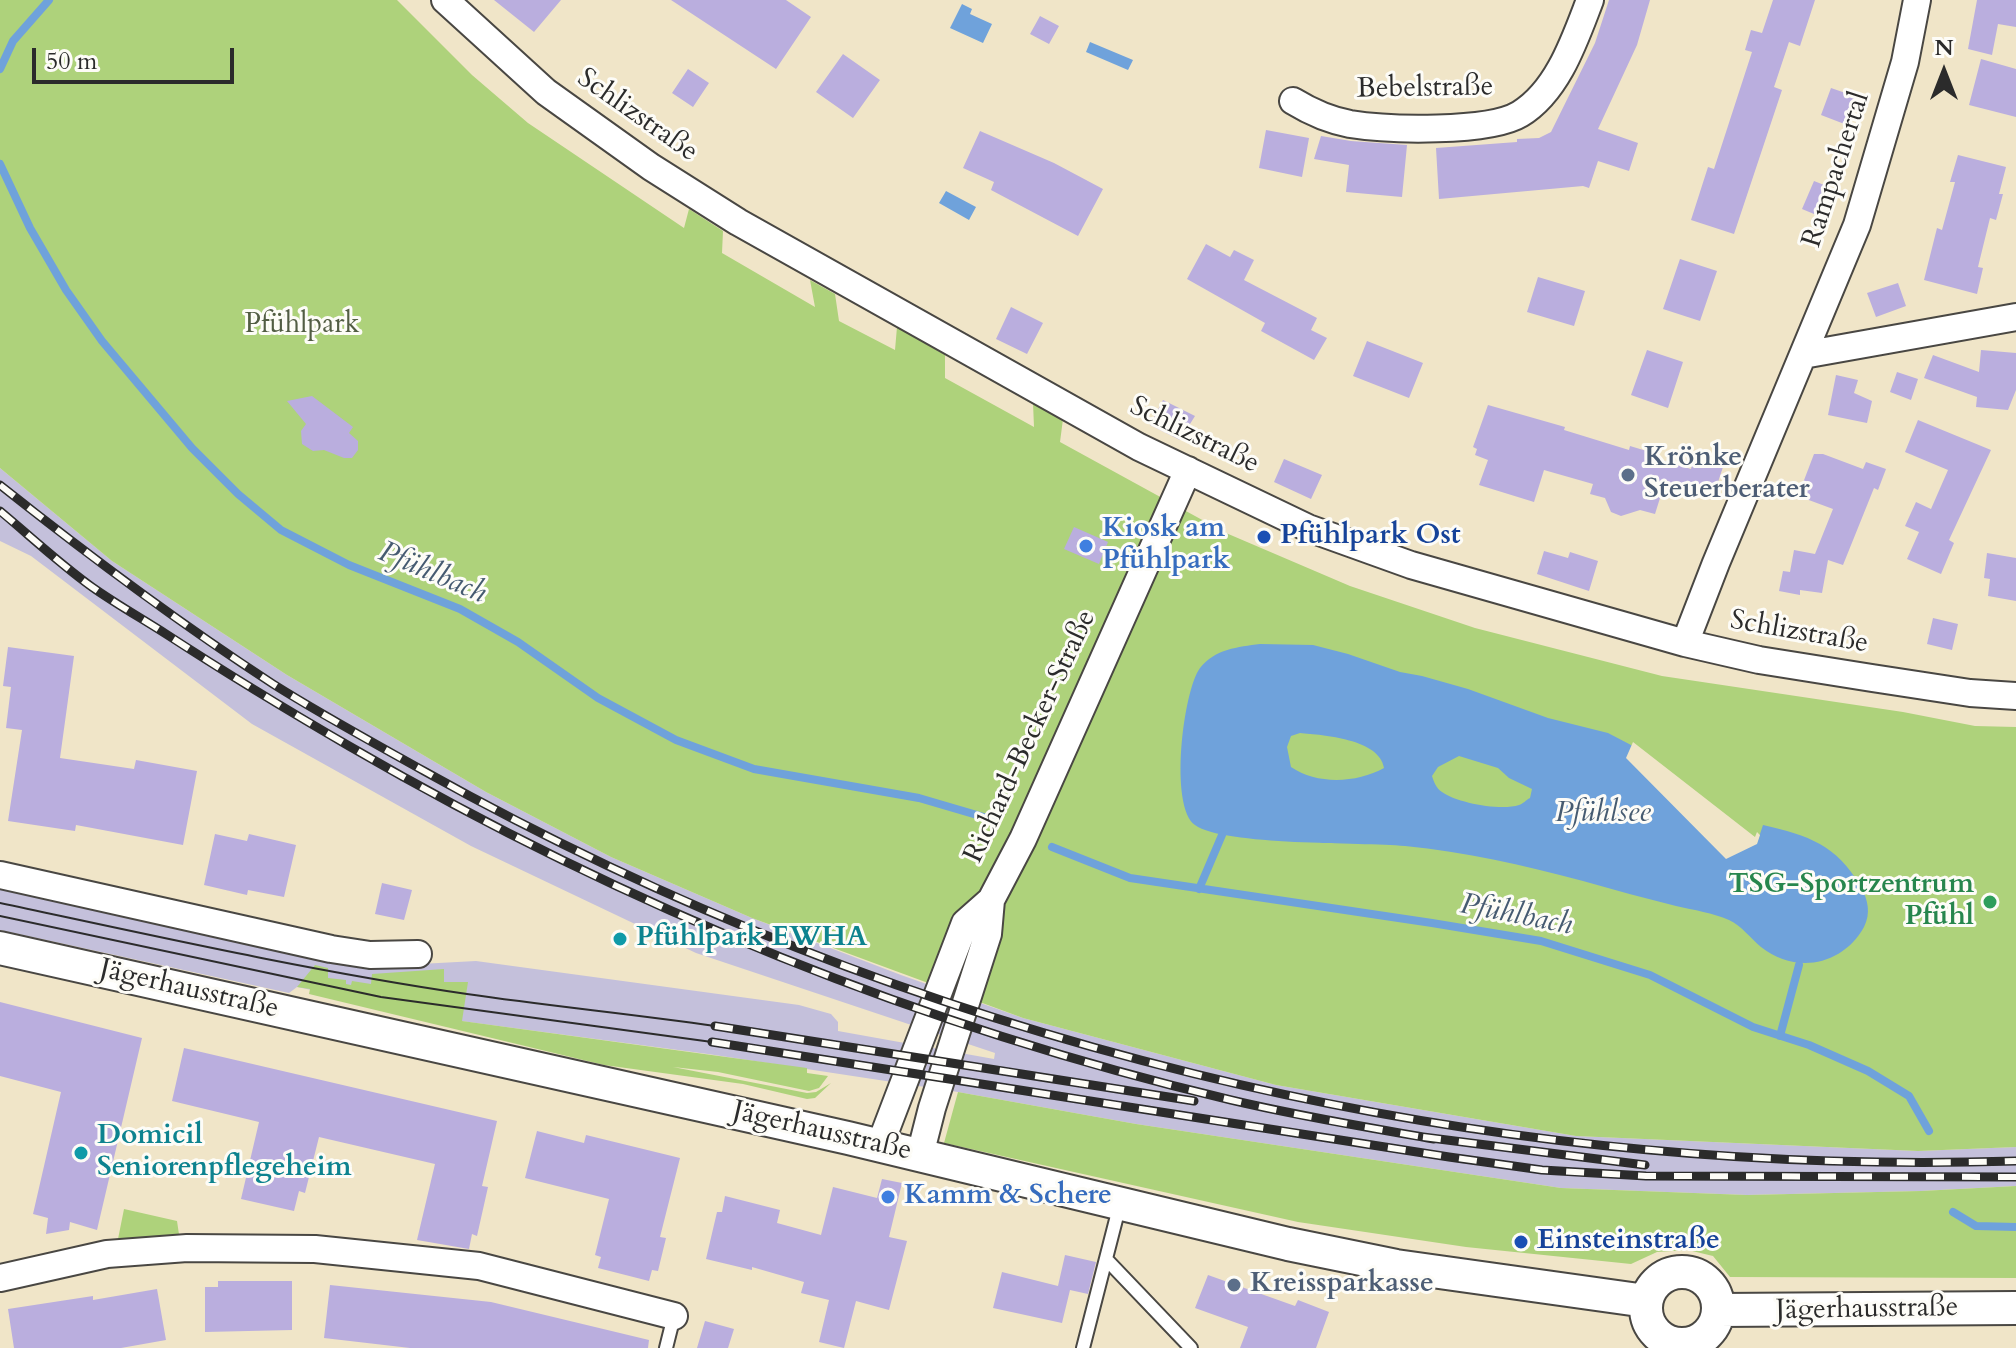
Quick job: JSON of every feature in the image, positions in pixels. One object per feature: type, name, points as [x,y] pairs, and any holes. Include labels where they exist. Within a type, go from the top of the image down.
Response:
[{"type":"street","name":"Schlizstraße","points":[[445,0],[546,92],[651,167],[725,214],[1139,447],[1308,528],[1411,565],[1685,643],[1759,660],[1858,676],[1970,693],[2016,696]]},
{"type":"street","name":"Bebelstraße","points":[[1293,101],[1318,115],[1350,124],[1418,127],[1482,126],[1503,122],[1521,114],[1552,83],[1590,0]]},
{"type":"street","name":"Rampachertal","points":[[1685,643],[1857,225],[1901,76],[1917,0]]},
{"type":"street","points":[[1803,355],[2016,317]]},
{"type":"street","name":"Richard-Becker-Straße","points":[[920,1155],[988,934],[991,900],[1031,820],[1188,470]]},
{"type":"street","points":[[0,875],[331,949],[370,955],[418,954]]},
{"type":"street","name":"Richard-Becker-Straße","points":[[880,1145],[965,923],[991,900]]},
{"type":"street","name":"Jägerhausstraße","points":[[0,948],[880,1145],[1288,1244],[1396,1266],[1646,1301]]},
{"type":"street","points":[[0,1278],[107,1254],[187,1248],[315,1249],[479,1266],[674,1316]]},
{"type":"street","points":[[1681,1272],[1695,1274],[1707,1281],[1716,1295],[1719,1310],[1715,1324],[1705,1336],[1683,1346],[1657,1335],[1649,1324],[1646,1301],[1658,1280],[1681,1272]]},
{"type":"street","name":"Jägerhausstraße","points":[[1719,1310],[2016,1308]]},
{"type":"lane","points":[[1083,1348],[1120,1204]]},
{"type":"lane","points":[[1106,1259],[1191,1348]]},
{"type":"lane","points":[[666,1348],[674,1316]]},
{"type":"shaded area","points":[[0,468],[112,561],[287,675],[486,792],[611,857],[752,918],[901,975],[1023,1018],[1276,1085],[1576,1136],[1918,1151],[2016,1147],[2016,1186],[1747,1195],[1561,1188],[1136,1124],[958,1092],[708,1054],[461,1021],[297,987],[289,993],[0,930],[0,886],[401,965],[476,961],[799,1005],[831,1014],[838,1022],[838,1031],[994,1059],[995,1053],[696,953],[471,846],[252,724],[31,556],[0,541]]},
{"type":"green space","name":"Pfühlpark","points":[[0,0],[397,0],[472,75],[528,123],[684,228],[689,209],[723,231],[722,253],[815,307],[810,280],[835,294],[839,321],[895,350],[897,327],[945,355],[945,378],[1034,427],[1033,403],[1063,419],[1060,442],[1226,533],[1350,586],[1475,628],[1662,676],[1903,712],[1975,726],[2016,727],[2016,1147],[1918,1151],[1576,1136],[1276,1085],[1023,1018],[752,918],[611,857],[486,792],[287,675],[112,561],[0,468]]},
{"type":"green space","points":[[315,965],[328,968],[328,978],[346,980],[346,984],[351,985],[352,981],[371,984],[372,974],[444,969],[444,982],[468,982],[462,1021],[807,1068],[807,1073],[828,1076],[819,1088],[809,1091],[718,1072],[673,1067],[807,1093],[816,1092],[831,1083],[815,1098],[807,1099],[743,1084],[604,1065],[309,994],[310,989],[297,987]]},
{"type":"green space","points":[[958,1092],[1136,1124],[1561,1188],[1747,1195],[2016,1186],[2016,1278],[1730,1277],[1713,1256],[1688,1250],[1657,1252],[1631,1264],[1466,1247],[1298,1222],[944,1143]]},
{"type":"green space","points":[[124,1209],[177,1221],[180,1241],[116,1249]]},
{"type":"water","points":[[962,4],[972,9],[970,14],[992,24],[983,43],[950,28]]},
{"type":"water","points":[[1090,42],[1133,60],[1128,70],[1086,52]]},
{"type":"water","points":[[946,191],[976,207],[969,220],[939,203]]},
{"type":"water","name":"Pfühlsee","points":[[1260,644],[1313,645],[1468,689],[1548,718],[1608,733],[1631,745],[1757,843],[1763,825],[1808,838],[1831,851],[1851,872],[1863,892],[1868,912],[1864,927],[1844,950],[1831,957],[1818,962],[1789,961],[1761,947],[1729,920],[1517,864],[1405,846],[1234,837],[1195,825],[1187,814],[1182,796],[1181,773],[1184,723],[1194,681],[1200,668],[1213,657],[1227,650]],"holes":[[[1300,733],[1336,737],[1362,745],[1380,758],[1384,768],[1362,777],[1337,780],[1301,773],[1291,767],[1287,747],[1291,736]],[[1459,756],[1498,768],[1509,778],[1532,789],[1530,798],[1511,807],[1491,806],[1468,803],[1442,792],[1432,776],[1438,767]]]},
{"type":"pier","points":[[1633,742],[1755,837],[1757,832],[1760,835],[1757,844],[1726,859],[1626,758]]},
{"type":"building","points":[[494,0],[561,0],[534,32]]},
{"type":"building","points":[[671,0],[786,0],[811,17],[776,69]]},
{"type":"building","points":[[1609,0],[1650,0],[1637,45],[1598,129],[1638,143],[1629,171],[1598,161],[1589,188],[1583,186],[1439,199],[1436,148],[1517,142],[1517,139],[1539,138],[1551,132],[1595,43]]},
{"type":"building","points":[[1773,0],[1815,0],[1800,46],[1789,42],[1774,87],[1782,90],[1734,234],[1691,220],[1708,167],[1714,169],[1752,52],[1745,50],[1751,30],[1762,33]]},
{"type":"building","points":[[1977,0],[2016,0],[2016,27],[1998,24],[1992,55],[1968,49]]},
{"type":"building","points":[[1040,16],[1059,26],[1049,44],[1030,34]]},
{"type":"building","points":[[843,54],[880,80],[853,118],[816,92]]},
{"type":"building","points":[[1981,59],[2016,69],[2016,117],[1969,105]]},
{"type":"building","points":[[688,69],[709,83],[693,107],[672,93]]},
{"type":"building","points":[[1831,88],[1857,97],[1847,125],[1821,115]]},
{"type":"building","points":[[1266,130],[1309,138],[1302,177],[1259,168]]},
{"type":"building","points":[[980,131],[1054,163],[1103,189],[1078,236],[991,190],[994,182],[963,168]]},
{"type":"building","points":[[1321,136],[1407,145],[1402,197],[1346,192],[1349,165],[1314,159]]},
{"type":"building","points":[[1958,155],[2006,167],[1996,220],[1990,218],[1978,267],[1983,268],[1977,294],[1924,280],[1937,228],[1942,230],[1955,182],[1950,182]]},
{"type":"building","points":[[1814,181],[1837,190],[1826,219],[1802,209]]},
{"type":"building","points":[[1206,244],[1230,257],[1234,250],[1254,260],[1244,280],[1317,318],[1311,330],[1327,338],[1314,360],[1261,331],[1265,323],[1187,279]]},
{"type":"building","points":[[1680,259],[1717,271],[1700,321],[1663,309]]},
{"type":"building","points":[[1538,277],[1585,291],[1574,326],[1527,312]]},
{"type":"building","points":[[1898,283],[1906,306],[1876,317],[1867,293]]},
{"type":"building","points":[[1011,307],[1043,323],[1027,354],[996,339]]},
{"type":"building","points":[[1367,341],[1423,363],[1409,398],[1353,376]]},
{"type":"building","points":[[1647,350],[1683,362],[1668,408],[1631,395]]},
{"type":"building","points":[[1981,350],[2016,353],[2016,390],[2008,410],[1976,407],[1977,397],[1924,378],[1933,355],[1979,372]]},
{"type":"building","points":[[1897,372],[1918,379],[1911,400],[1890,392]]},
{"type":"building","points":[[1836,375],[1858,380],[1854,393],[1872,401],[1867,423],[1828,415]]},
{"type":"building","points":[[312,396],[353,427],[349,433],[358,441],[358,450],[352,458],[324,450],[313,451],[302,444],[301,431],[306,424],[287,401]]},
{"type":"building","points":[[1163,400],[1195,416],[1180,440],[1150,425]]},
{"type":"building","points":[[1488,405],[1565,427],[1564,430],[1629,450],[1630,446],[1650,452],[1649,456],[1691,469],[1694,458],[1723,467],[1713,497],[1665,482],[1655,514],[1640,510],[1621,516],[1611,512],[1605,498],[1590,494],[1593,484],[1544,470],[1534,502],[1479,485],[1488,460],[1475,455],[1477,449],[1473,447]]},
{"type":"building","points":[[1918,420],[1991,450],[1949,540],[1954,543],[1941,574],[1907,559],[1919,532],[1905,526],[1916,502],[1931,509],[1948,470],[1905,452]]},
{"type":"building","points":[[1814,454],[1823,454],[1863,469],[1866,462],[1886,469],[1878,490],[1874,488],[1843,565],[1828,560],[1822,593],[1800,590],[1800,595],[1779,591],[1783,571],[1790,572],[1794,550],[1815,554],[1833,509],[1798,496]]},
{"type":"building","points":[[1284,459],[1322,475],[1311,499],[1274,482]]},
{"type":"building","name":"Kiosk am Pfühlpark","points":[[1074,527],[1108,542],[1099,564],[1064,549]]},
{"type":"building","points":[[1544,551],[1568,558],[1570,552],[1598,561],[1589,591],[1537,574]]},
{"type":"building","points":[[1987,553],[2016,558],[2016,601],[1988,596],[1990,579],[1984,578]]},
{"type":"building","points":[[1933,618],[1958,624],[1952,650],[1927,644]]},
{"type":"building","points":[[8,647],[74,656],[60,758],[134,769],[136,760],[197,771],[183,845],[76,825],[75,831],[8,821],[22,730],[6,728],[11,687],[3,686]]},
{"type":"building","points":[[215,834],[247,841],[249,834],[296,845],[284,897],[248,890],[247,895],[204,885]]},
{"type":"building","points":[[382,883],[412,890],[404,920],[375,914]]},
{"type":"building","name":"Domicil Seniorenpflegeheim","points":[[0,1002],[142,1038],[97,1230],[70,1222],[69,1230],[46,1234],[48,1218],[33,1214],[61,1092],[0,1076]]},
{"type":"building","points":[[184,1048],[497,1121],[482,1186],[488,1187],[477,1236],[472,1234],[469,1249],[417,1240],[435,1164],[319,1137],[305,1193],[299,1191],[294,1211],[241,1199],[259,1122],[172,1101]]},
{"type":"building","points":[[537,1131],[584,1143],[586,1135],[680,1158],[660,1237],[666,1238],[658,1271],[652,1270],[649,1281],[598,1268],[601,1257],[595,1255],[609,1199],[525,1178]]},
{"type":"building","points":[[882,1179],[902,1183],[889,1237],[907,1241],[889,1310],[856,1301],[844,1348],[819,1342],[829,1300],[801,1293],[804,1282],[752,1267],[752,1270],[706,1259],[717,1212],[722,1212],[725,1196],[780,1210],[777,1223],[821,1235],[833,1187],[877,1198]]},
{"type":"building","points":[[1065,1255],[1096,1262],[1088,1294],[1070,1290],[1062,1323],[993,1308],[1002,1272],[1058,1286]]},
{"type":"building","points":[[1208,1275],[1295,1306],[1298,1300],[1329,1312],[1316,1348],[1240,1348],[1248,1327],[1195,1308]]},
{"type":"building","points":[[218,1281],[292,1281],[292,1330],[205,1332],[205,1287],[218,1287]]},
{"type":"building","points":[[330,1285],[491,1302],[649,1340],[648,1348],[410,1348],[324,1338]]},
{"type":"building","points":[[157,1289],[166,1340],[121,1348],[14,1348],[8,1309]]},
{"type":"building","points":[[705,1321],[734,1329],[728,1348],[697,1348]]},
{"type":"waterway","name":"Pfühlbach","points":[[0,69],[13,41],[49,0]]},
{"type":"waterway","name":"Pfühlbach","points":[[0,164],[30,228],[66,290],[102,341],[192,448],[238,494],[281,530],[349,565],[460,609],[518,642],[598,698],[676,740],[754,769],[919,798],[994,820]]},
{"type":"waterway","points":[[1199,889],[1222,835]]},
{"type":"waterway","name":"Pfühlbach","points":[[1052,847],[1130,878],[1541,941],[1650,975],[1753,1027],[1809,1045],[1868,1071],[1909,1096],[1929,1131]]},
{"type":"waterway","points":[[1780,1036],[1799,965]]},
{"type":"waterway","name":"Pfühlbach","points":[[1953,1212],[1976,1226],[2016,1227]]},
{"type":"tram line","points":[[0,903],[408,985],[715,1026]]},
{"type":"tram line","points":[[0,916],[381,997],[712,1042]]},
{"type":"railway","points":[[0,485],[134,588],[238,661],[310,707],[424,771],[608,866],[799,948],[994,1018],[1194,1074],[1397,1116],[1602,1145],[1809,1160],[2016,1161]]},
{"type":"railway","points":[[0,511],[101,593],[303,719],[454,804],[560,859],[668,909],[777,956],[1001,1036],[1231,1100],[1434,1139]]},
{"type":"railway","points":[[715,1026],[1194,1101]]},
{"type":"railway","points":[[712,1042],[1542,1170],[1646,1176],[2016,1177]]},
{"type":"railway","points":[[1423,1137],[1645,1165]]},
{"type":"place","name":"Krönke Steuerberater","points":[[1628,475]]},
{"type":"place","name":"Pfühlpark Ost","points":[[1264,537]]},
{"type":"place","name":"Kiosk am Pfühlpark","points":[[1086,546]]},
{"type":"place","name":"TSG-Sportzentrum Pfühl","points":[[1990,902]]},
{"type":"place","name":"Pfühlpark EWHA","points":[[620,939]]},
{"type":"place","name":"Domicil Seniorenpflegeheim","points":[[81,1153]]},
{"type":"place","name":"Kamm & Schere","points":[[888,1197]]},
{"type":"place","name":"Einsteinstraße","points":[[1521,1242]]},
{"type":"place","name":"Kreissparkasse","points":[[1234,1285]]}]
